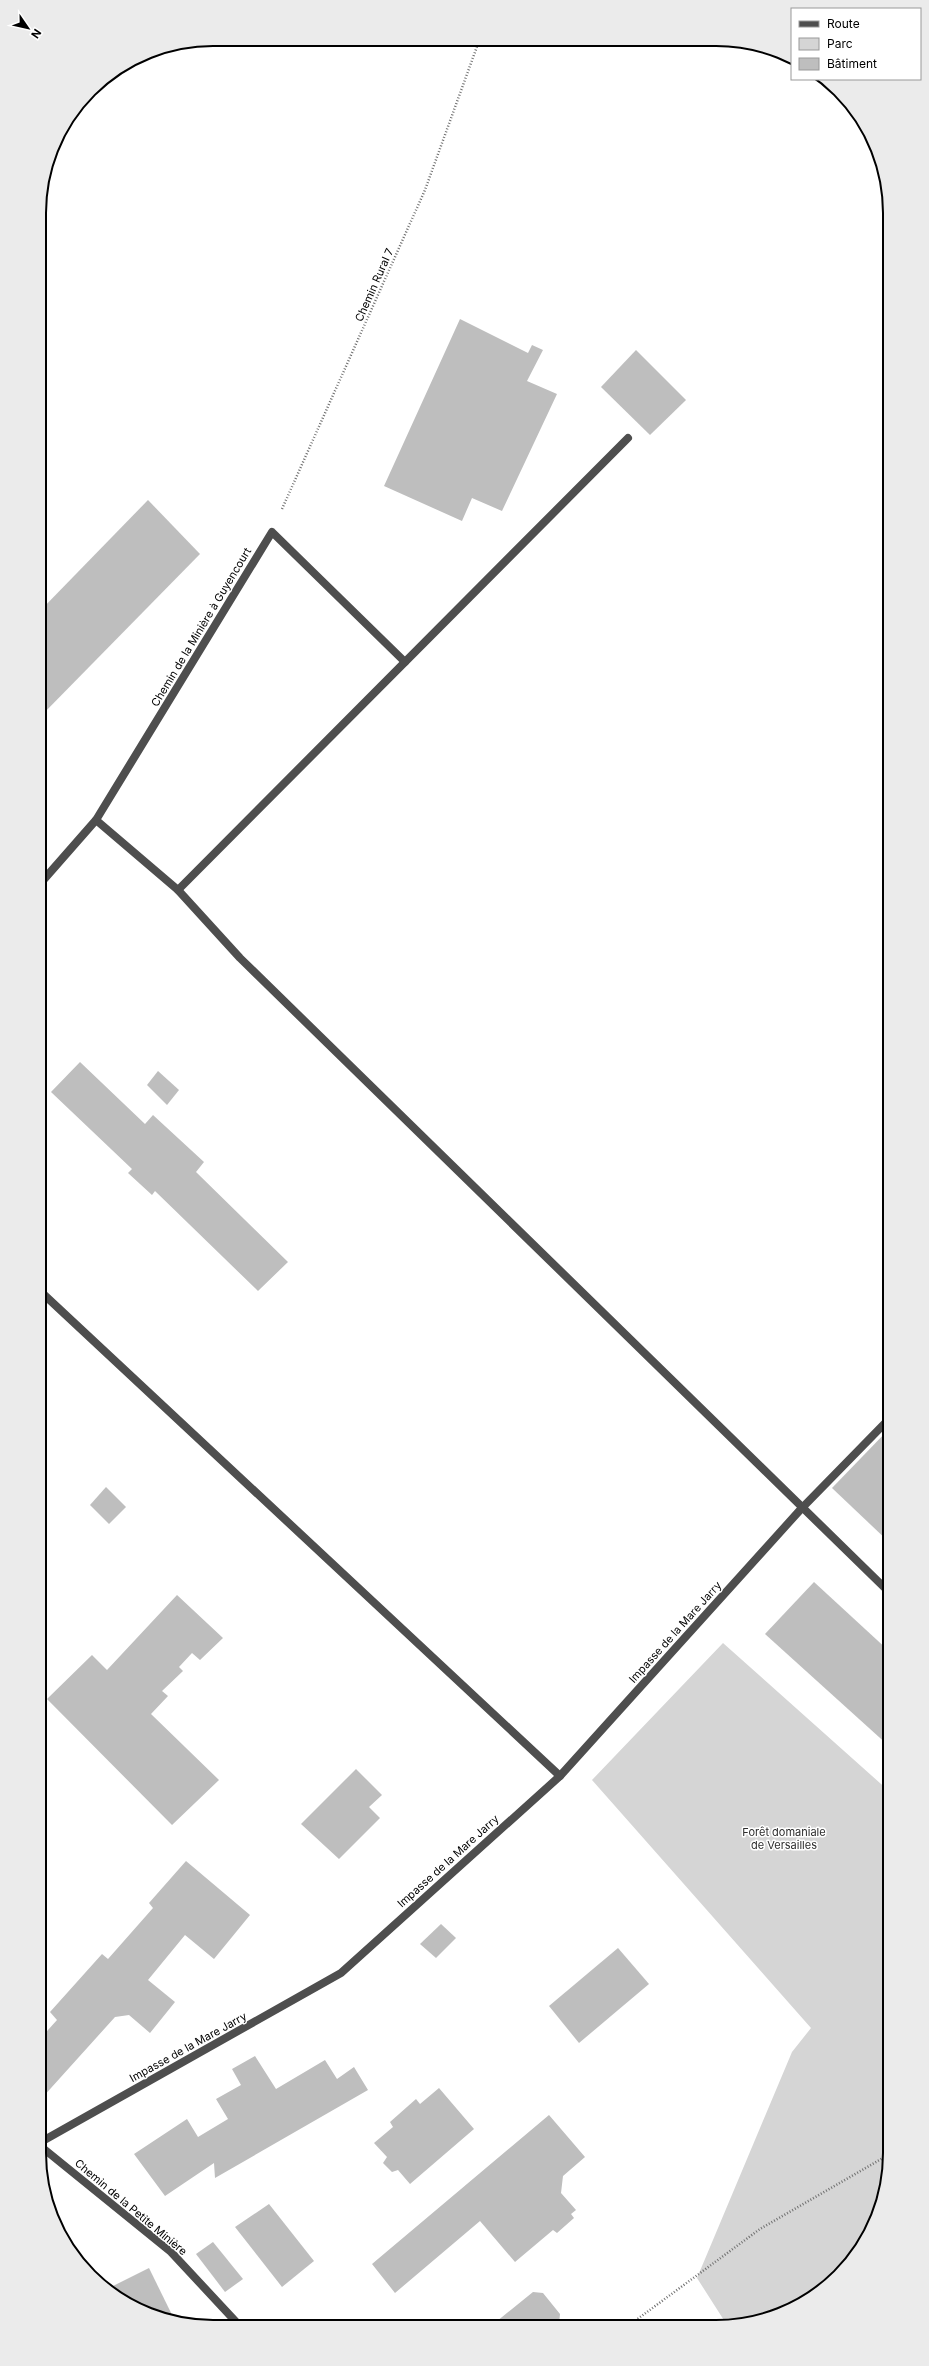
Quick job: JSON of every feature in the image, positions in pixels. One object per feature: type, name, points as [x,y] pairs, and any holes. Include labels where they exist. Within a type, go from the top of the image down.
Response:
[{"type":"street","points":[[178,890],[628,438]]},
{"type":"street","points":[[272,532],[405,662]]},
{"type":"street","name":"Chemin de la Minière à Guyencourt","points":[[46,877],[96,820],[272,532]]},
{"type":"street","points":[[96,820],[178,890],[240,958],[801,1509],[883,1586]]},
{"type":"street","points":[[46,1297],[560,1776]]},
{"type":"street","name":"Impasse de la Mare Jarry","points":[[46,2140],[341,1973],[560,1776],[801,1509],[883,1425]]},
{"type":"street","name":"Chemin de la Petite Minière","points":[[46,2150],[171,2252],[234,2320]]},
{"type":"path","name":"Chemin Rural 7","points":[[272,532],[425,190],[477,46]]},
{"type":"path","points":[[636,2320],[760,2229],[883,2158]]},
{"type":"green space","name":"Forêt domaniale de Versailles","points":[[723,1643],[883,1786],[883,2164],[880,2185],[866,2227],[855,2246],[834,2271],[809,2292],[790,2303],[769,2311],[748,2317],[724,2320],[697,2278],[792,2052],[811,2028],[592,1780]]},
{"type":"building","points":[[460,319],[528,353],[532,345],[543,350],[527,381],[557,394],[502,511],[472,498],[462,521],[384,486]]},
{"type":"building","points":[[636,350],[686,400],[650,435],[601,387]]},
{"type":"building","points":[[148,500],[200,554],[46,711],[46,605]]},
{"type":"building","points":[[80,1062],[145,1124],[153,1115],[204,1162],[196,1172],[288,1262],[258,1291],[155,1191],[152,1195],[128,1173],[132,1169],[51,1092]]},
{"type":"building","points":[[158,1071],[179,1090],[167,1105],[147,1085]]},
{"type":"building","points":[[883,1435],[883,1536],[832,1488]]},
{"type":"building","points":[[106,1487],[126,1507],[109,1524],[90,1505]]},
{"type":"building","points":[[814,1582],[883,1646],[883,1741],[765,1634]]},
{"type":"building","points":[[177,1595],[223,1638],[200,1660],[192,1653],[179,1667],[183,1671],[162,1691],[168,1696],[151,1714],[219,1780],[172,1825],[47,1699],[92,1655],[107,1670]]},
{"type":"building","points":[[356,1769],[382,1795],[369,1807],[380,1818],[339,1859],[301,1824]]},
{"type":"building","points":[[186,1861],[250,1915],[214,1959],[185,1935],[148,1980],[175,2002],[150,2033],[129,2015],[115,2017],[46,2094],[46,2032],[57,2020],[50,2012],[102,1954],[108,1959],[153,1908],[149,1903]]},
{"type":"building","points":[[441,1924],[456,1938],[436,1958],[420,1944]]},
{"type":"building","points":[[618,1948],[649,1984],[579,2043],[549,2006]]},
{"type":"building","points":[[255,2056],[276,2089],[325,2060],[337,2079],[354,2067],[368,2090],[215,2178],[214,2163],[165,2196],[134,2154],[187,2119],[198,2137],[228,2119],[216,2099],[241,2085],[232,2069]]},
{"type":"building","points":[[439,2088],[474,2129],[410,2184],[398,2170],[392,2172],[383,2163],[387,2157],[374,2143],[393,2127],[390,2122],[416,2099],[420,2104]]},
{"type":"building","points":[[549,2115],[585,2157],[563,2176],[561,2193],[576,2210],[571,2214],[574,2218],[557,2233],[553,2230],[515,2262],[480,2221],[395,2293],[372,2264]]},
{"type":"building","points":[[269,2204],[314,2261],[282,2287],[235,2227]]},
{"type":"building","points":[[213,2242],[243,2279],[225,2292],[196,2254]]},
{"type":"building","points":[[149,2268],[172,2314],[139,2303],[113,2286]]},
{"type":"building","points":[[533,2292],[543,2293],[560,2314],[559,2320],[498,2320]]}]
